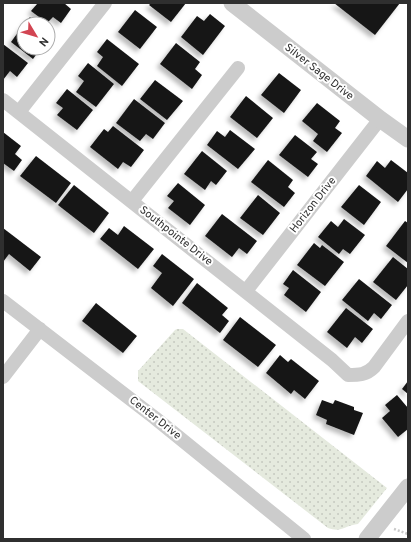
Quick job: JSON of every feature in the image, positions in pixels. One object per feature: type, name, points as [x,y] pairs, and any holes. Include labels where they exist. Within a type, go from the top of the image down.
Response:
[{"type":"street","points":[[19,112],[105,3]]},
{"type":"street","name":"Silver Sage Drive","points":[[232,3],[380,119],[408,139]]},
{"type":"street","points":[[132,201],[238,68]]},
{"type":"street","name":"Southpointe Drive","points":[[3,100],[246,291],[332,360],[348,375],[368,373],[408,321]]},
{"type":"street","name":"Horizon Drive","points":[[246,291],[380,119]]},
{"type":"street","name":"Center Drive","points":[[3,301],[155,418],[304,539]]},
{"type":"street","points":[[3,377],[40,329]]},
{"type":"street","points":[[367,539],[408,486]]},
{"type":"path","points":[[393,529],[408,534]]},
{"type":"shaded area","points":[[177,329],[183,329],[387,488],[358,524],[337,530],[328,528],[138,381],[138,371]]},
{"type":"building","points":[[35,3],[64,3],[71,9],[61,23],[56,19],[56,16],[38,16],[31,11],[37,4]]},
{"type":"building","points":[[151,3],[186,3],[171,22],[149,5]]},
{"type":"building","points":[[334,3],[400,3],[375,35]]},
{"type":"building","points":[[135,10],[157,27],[140,49],[118,32]]},
{"type":"building","points":[[210,14],[225,26],[203,55],[181,37],[197,16],[204,21]]},
{"type":"building","points":[[16,35],[16,46],[11,42]]},
{"type":"building","points":[[107,39],[139,64],[122,86],[97,66],[103,57],[97,52]]},
{"type":"building","points":[[176,43],[200,62],[195,69],[202,75],[192,89],[160,64]]},
{"type":"building","points":[[3,44],[16,54],[16,56],[19,56],[28,63],[17,77],[10,71],[3,80]]},
{"type":"building","points":[[88,63],[114,84],[96,107],[76,92],[84,81],[78,76]]},
{"type":"building","points":[[279,73],[301,90],[284,113],[261,95]]},
{"type":"building","points":[[155,80],[183,101],[167,120],[140,99]]},
{"type":"building","points":[[67,89],[93,110],[77,130],[57,115],[63,108],[56,103]]},
{"type":"building","points":[[246,96],[273,118],[257,138],[230,117]]},
{"type":"building","points":[[134,99],[165,123],[153,139],[146,134],[140,141],[116,123]]},
{"type":"building","points":[[317,103],[340,121],[335,128],[342,133],[327,152],[313,141],[318,134],[302,121]]},
{"type":"building","points":[[113,126],[144,150],[131,167],[123,162],[118,169],[90,147],[104,129],[108,132]]},
{"type":"building","points":[[230,130],[255,149],[238,169],[207,145],[217,131],[225,137]]},
{"type":"building","points":[[3,132],[21,146],[15,154],[22,160],[14,171],[3,163]]},
{"type":"building","points":[[295,135],[317,152],[311,159],[318,164],[308,177],[279,155]]},
{"type":"building","points":[[202,151],[227,171],[216,185],[211,181],[205,190],[184,174]]},
{"type":"building","points":[[36,156],[71,183],[56,203],[20,176]]},
{"type":"building","points":[[268,160],[293,180],[288,187],[295,193],[284,207],[251,182]]},
{"type":"building","points":[[391,160],[408,173],[408,189],[398,202],[366,176],[377,161],[385,168]]},
{"type":"building","points":[[178,183],[205,205],[190,225],[168,208],[174,201],[167,196]]},
{"type":"building","points":[[74,185],[109,213],[94,233],[58,205]]},
{"type":"building","points":[[359,185],[381,202],[364,225],[341,207]]},
{"type":"building","points":[[258,195],[280,213],[263,235],[240,218]]},
{"type":"building","points":[[222,214],[257,241],[247,254],[239,248],[232,257],[205,236]]},
{"type":"building","points":[[344,219],[365,235],[350,254],[343,249],[339,254],[318,237],[331,221],[338,227]]},
{"type":"building","points":[[405,221],[408,223],[408,263],[386,246]]},
{"type":"building","points":[[124,226],[154,249],[138,269],[100,239],[109,228],[118,235]]},
{"type":"building","points":[[3,228],[41,257],[30,271],[9,254],[3,262]]},
{"type":"building","points":[[314,243],[320,248],[322,245],[344,262],[325,286],[297,265]]},
{"type":"building","points":[[162,254],[194,279],[173,306],[151,288],[162,273],[153,266]]},
{"type":"building","points":[[393,257],[408,269],[408,285],[396,300],[373,282]]},
{"type":"building","points":[[293,270],[321,292],[306,312],[284,295],[289,288],[283,284]]},
{"type":"building","points":[[359,279],[392,305],[381,319],[374,313],[368,321],[342,300]]},
{"type":"building","points":[[197,283],[228,308],[222,315],[229,321],[220,333],[182,303]]},
{"type":"building","points":[[96,303],[137,336],[123,353],[82,321]]},
{"type":"building","points":[[346,308],[373,329],[362,343],[355,337],[347,348],[327,332]]},
{"type":"building","points":[[240,317],[276,345],[258,367],[223,340]]},
{"type":"building","points":[[280,355],[288,362],[291,359],[319,381],[305,399],[294,390],[291,394],[266,373]]},
{"type":"building","points":[[408,381],[408,394],[402,389]]},
{"type":"building","points":[[397,395],[408,408],[408,429],[398,437],[382,418],[390,411],[385,405]]},
{"type":"building","points":[[322,400],[333,404],[335,400],[354,407],[354,410],[363,413],[354,435],[326,424],[327,420],[316,415]]}]
